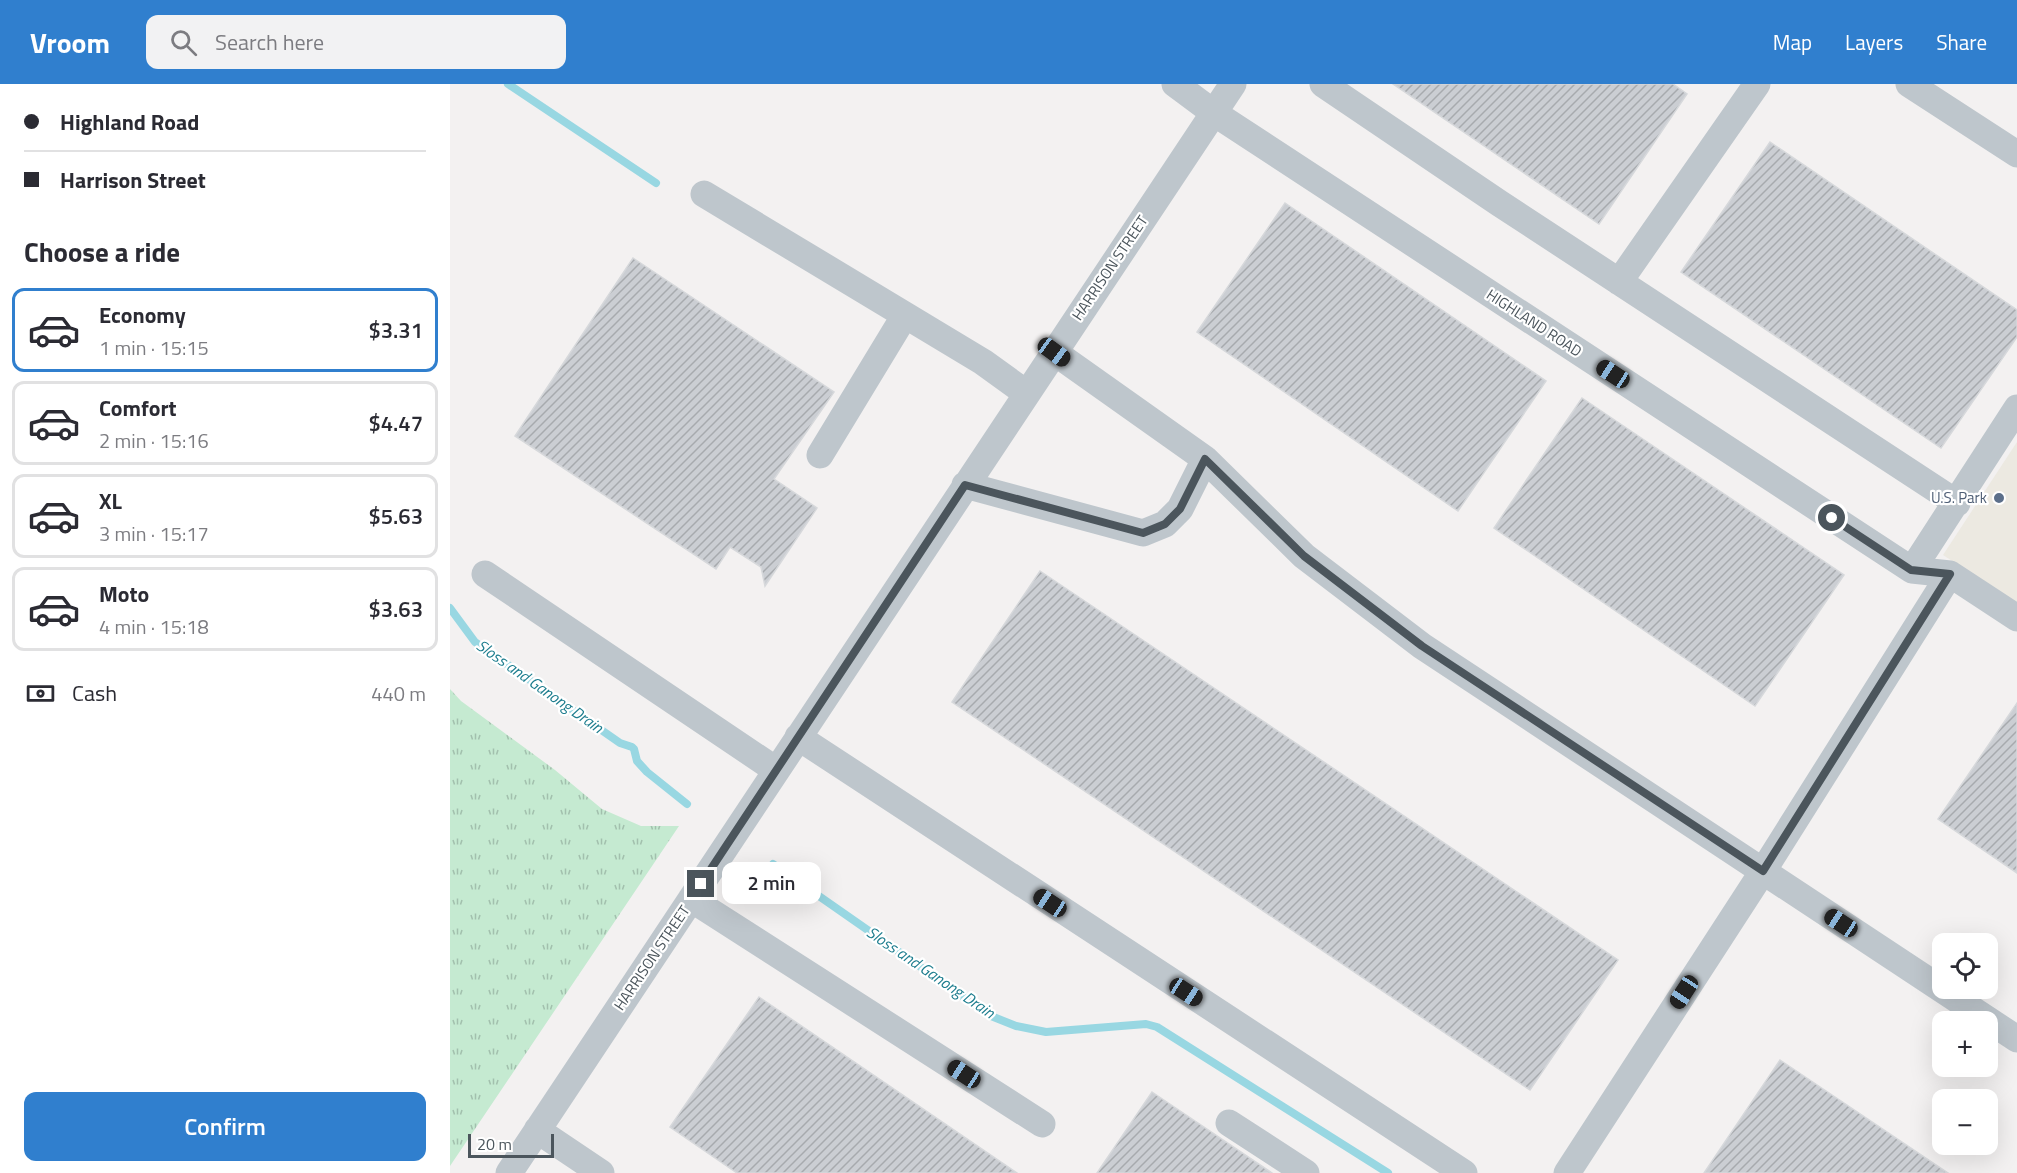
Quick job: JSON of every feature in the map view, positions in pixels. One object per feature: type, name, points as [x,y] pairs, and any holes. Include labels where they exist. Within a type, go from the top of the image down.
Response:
[{"type":"street","name":"HIGHLAND ROAD","points":[[1175,84],[1214,113],[1911,570],[1950,574]]},
{"type":"street","name":"HARRISON STREET","points":[[509,1173],[1233,84]]},
{"type":"street","points":[[1323,84],[1619,282],[1957,503]]},
{"type":"street","points":[[1619,282],[1757,84]]},
{"type":"street","points":[[1909,84],[2017,154]]},
{"type":"street","points":[[704,194],[982,362],[1026,393]]},
{"type":"street","points":[[820,455],[905,315]]},
{"type":"street","points":[[1054,352],[1205,459],[1304,556],[1422,646],[2017,1040]]},
{"type":"street","points":[[1911,570],[1957,503],[2017,408]]},
{"type":"street","points":[[965,485],[1143,533],[1165,524],[1180,509],[1205,459]]},
{"type":"street","points":[[485,574],[776,770]]},
{"type":"street","points":[[1567,1173],[1763,871],[1950,574],[2017,618]]},
{"type":"street","points":[[798,737],[1464,1173]]},
{"type":"street","points":[[691,899],[1042,1124]]},
{"type":"street","points":[[1229,1123],[1306,1173]]},
{"type":"street","points":[[537,1130],[601,1173]]},
{"type":"shaded area","name":"U.S. Park","points":[[2017,442],[2017,603],[1943,555]]},
{"type":"green space","points":[[450,689],[461,701],[555,770],[602,809],[641,826],[679,826],[450,1166]]},
{"type":"building","points":[[1393,84],[1673,84],[1687,94],[1599,224]]},
{"type":"building","points":[[1770,142],[2017,310],[2017,337],[1941,448],[1681,272]]},
{"type":"building","points":[[1285,203],[1546,381],[1458,511],[1197,332]]},
{"type":"building","points":[[633,258],[834,392],[774,479],[817,508],[765,586],[761,567],[730,547],[716,569],[515,436]]},
{"type":"building","points":[[1582,398],[1844,575],[1755,706],[1494,528]]},
{"type":"building","points":[[1040,571],[1618,960],[1530,1090],[952,702]]},
{"type":"building","points":[[2017,703],[2017,873],[1938,819]]},
{"type":"building","points":[[759,997],[1017,1173],[737,1173],[670,1127]]},
{"type":"building","points":[[1780,1060],[1948,1173],[1704,1173]]},
{"type":"building","points":[[1152,1092],[1272,1173],[1097,1173]]},
{"type":"waterway","points":[[508,84],[656,183]]},
{"type":"waterway","name":"Sloss and Ganong Drain","points":[[450,608],[475,642],[620,743],[632,747],[637,761],[647,772],[687,804]]},
{"type":"waterway","name":"Sloss and Ganong Drain","points":[[773,864],[991,1016],[1016,1026],[1046,1032],[1146,1024],[1157,1027],[1388,1173]]},
{"type":"place","name":"U.S. Park","points":[[1999,498]]},
{"type":"route","points":[[701,884],[965,485],[1143,533],[1165,524],[1180,509],[1205,459],[1304,556],[1422,646],[1763,871],[1950,574],[1911,570],[1832,518]]}]
